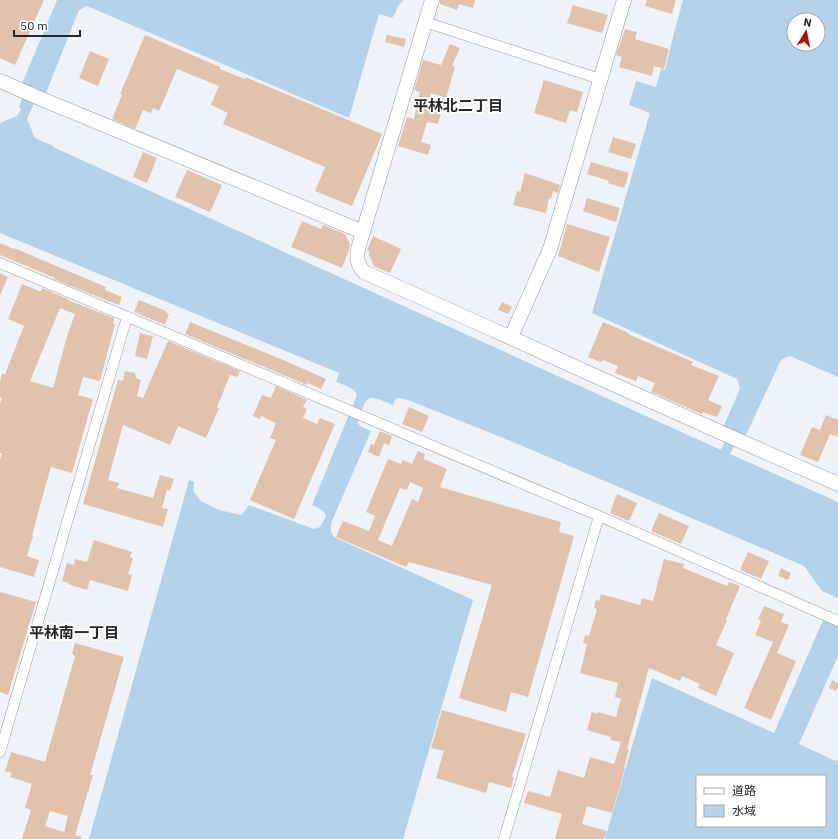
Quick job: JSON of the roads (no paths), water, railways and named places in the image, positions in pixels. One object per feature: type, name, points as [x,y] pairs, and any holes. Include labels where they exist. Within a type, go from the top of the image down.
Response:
[{"type":"street","points":[[432,0],[363,232],[357,258],[360,268],[364,272],[511,337],[745,444],[838,484]]},
{"type":"street","points":[[511,337],[550,249],[624,0]]},
{"type":"street","points":[[425,22],[600,79]]},
{"type":"street","points":[[0,81],[363,232]]},
{"type":"street","points":[[0,263],[599,516],[838,620]]},
{"type":"street","points":[[0,752],[128,317]]},
{"type":"street","points":[[504,839],[599,516]]},
{"type":"water","points":[[57,0],[404,0],[398,6],[392,18],[379,14],[349,118],[87,6],[79,10],[42,103],[35,101],[27,119],[35,138],[53,147],[721,450],[724,443],[724,425],[740,389],[737,379],[592,313],[650,113],[629,105],[636,81],[656,87],[661,69],[665,70],[683,0],[838,0],[838,377],[790,356],[781,360],[746,435],[734,446],[730,454],[838,502],[838,598],[822,591],[804,566],[513,442],[408,400],[398,398],[395,400],[393,405],[378,399],[369,399],[364,405],[358,423],[360,426],[371,431],[332,521],[331,529],[334,537],[473,600],[403,839],[89,839],[189,480],[194,482],[193,491],[201,501],[219,510],[241,515],[249,505],[314,529],[320,527],[326,514],[312,505],[357,395],[351,388],[336,382],[339,373],[0,233],[0,123],[17,116],[21,109],[19,107],[23,96],[18,93]]},
{"type":"water","points":[[823,620],[838,626],[838,656],[799,744],[838,762],[838,839],[605,839],[652,678],[774,733]]},
{"type":"district","name":"平林北二丁目","points":[[458,106]]},
{"type":"district","name":"平林南一丁目","points":[[74,633]]}]
